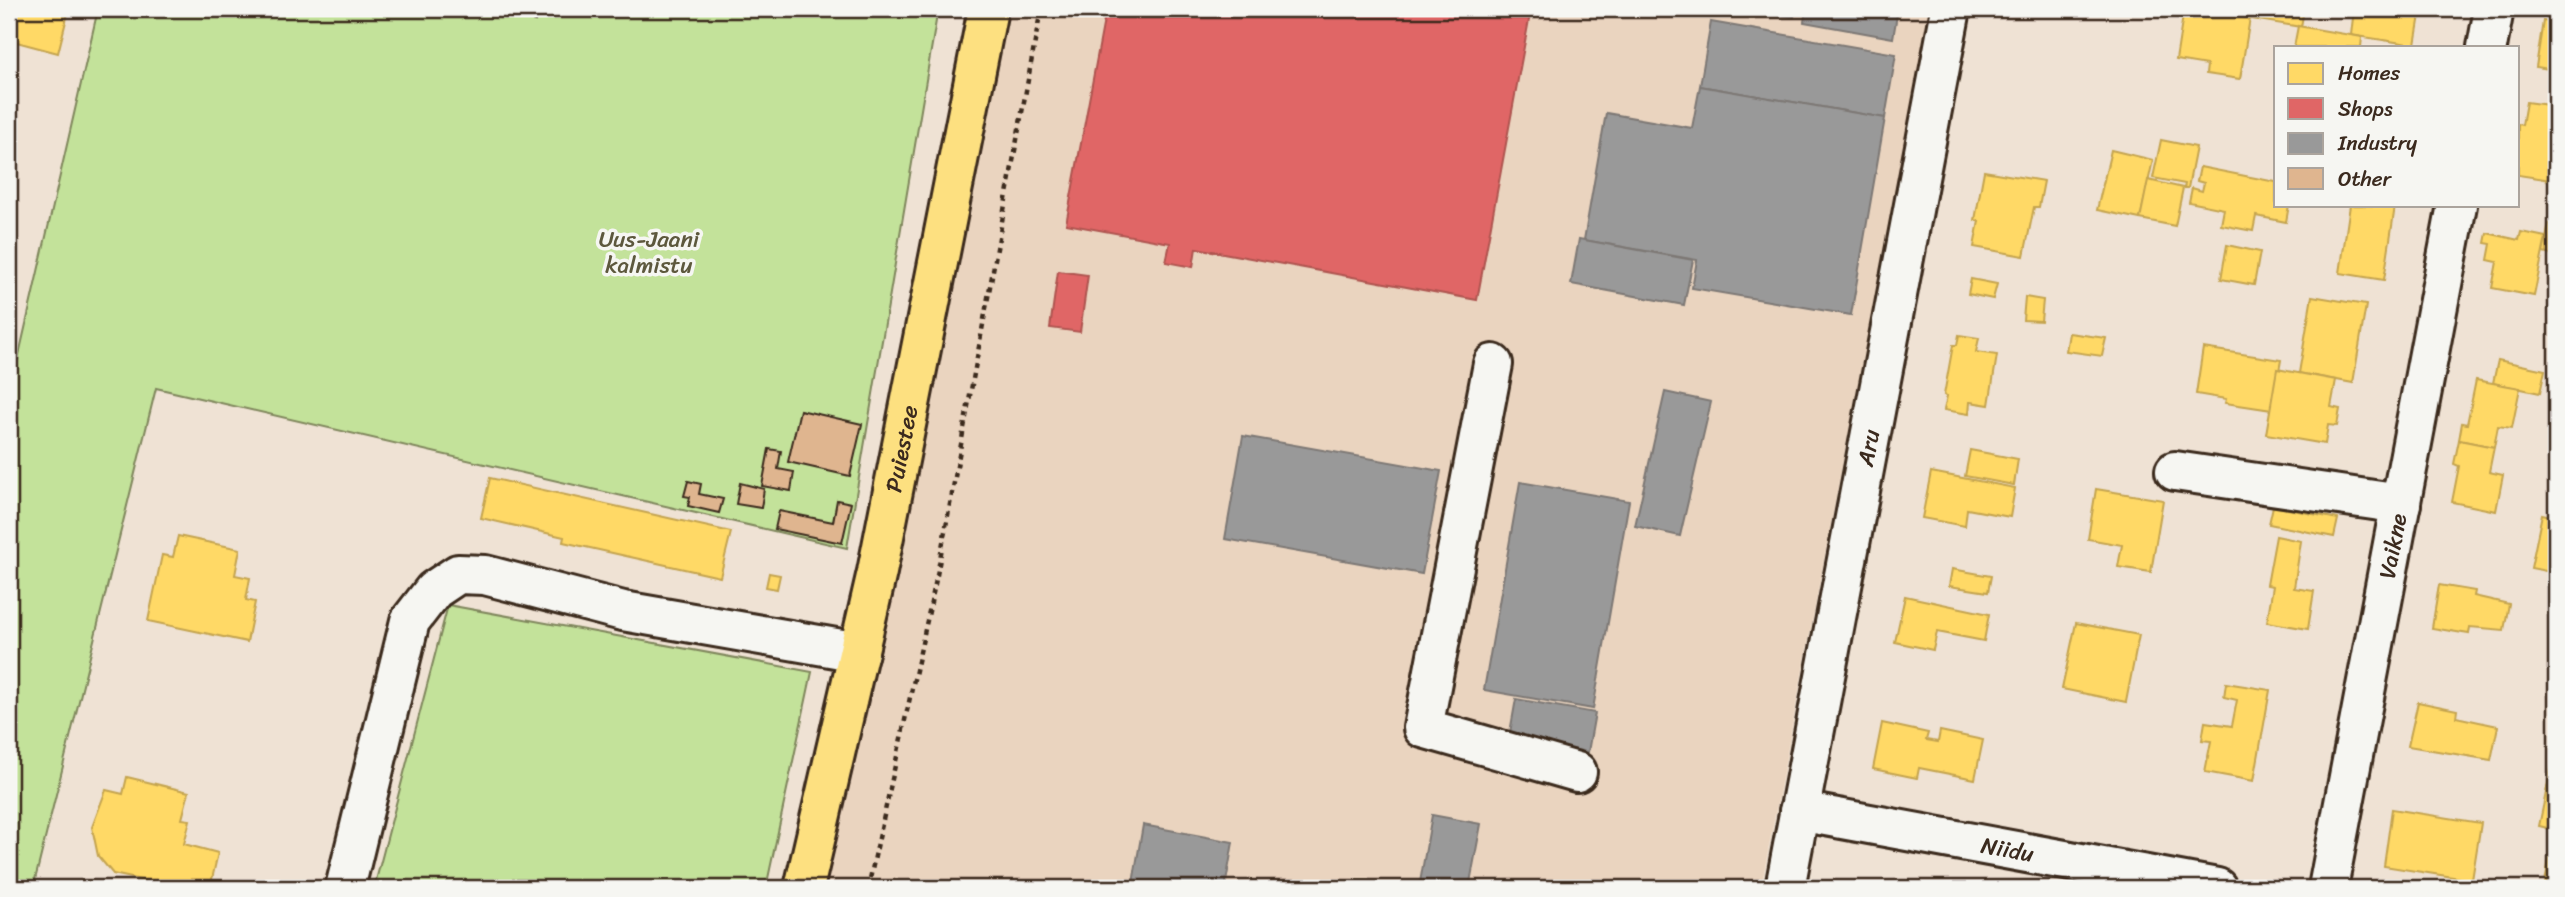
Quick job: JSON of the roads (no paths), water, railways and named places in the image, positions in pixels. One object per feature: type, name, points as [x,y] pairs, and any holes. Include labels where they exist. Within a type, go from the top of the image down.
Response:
[{"type":"highway","name":"Puiestee","points":[[804,888],[877,572],[988,9]]},
{"type":"street","name":"Aru","points":[[1785,888],[1951,9]]},
{"type":"street","points":[[2487,46],[2494,9]]},
{"type":"street","name":"Vaikne","points":[[2328,888],[2457,206]]},
{"type":"street","points":[[1493,364],[1423,728],[1577,772]]},
{"type":"street","points":[[2175,471],[2401,503]]},
{"type":"street","points":[[345,888],[410,621],[434,590],[457,574],[485,575],[623,611],[859,652]]},
{"type":"street","name":"Niidu","points":[[1799,811],[2217,888]]},
{"type":"park label","name":"Uus-Jaani kalmistu","points":[[649,252]]}]
